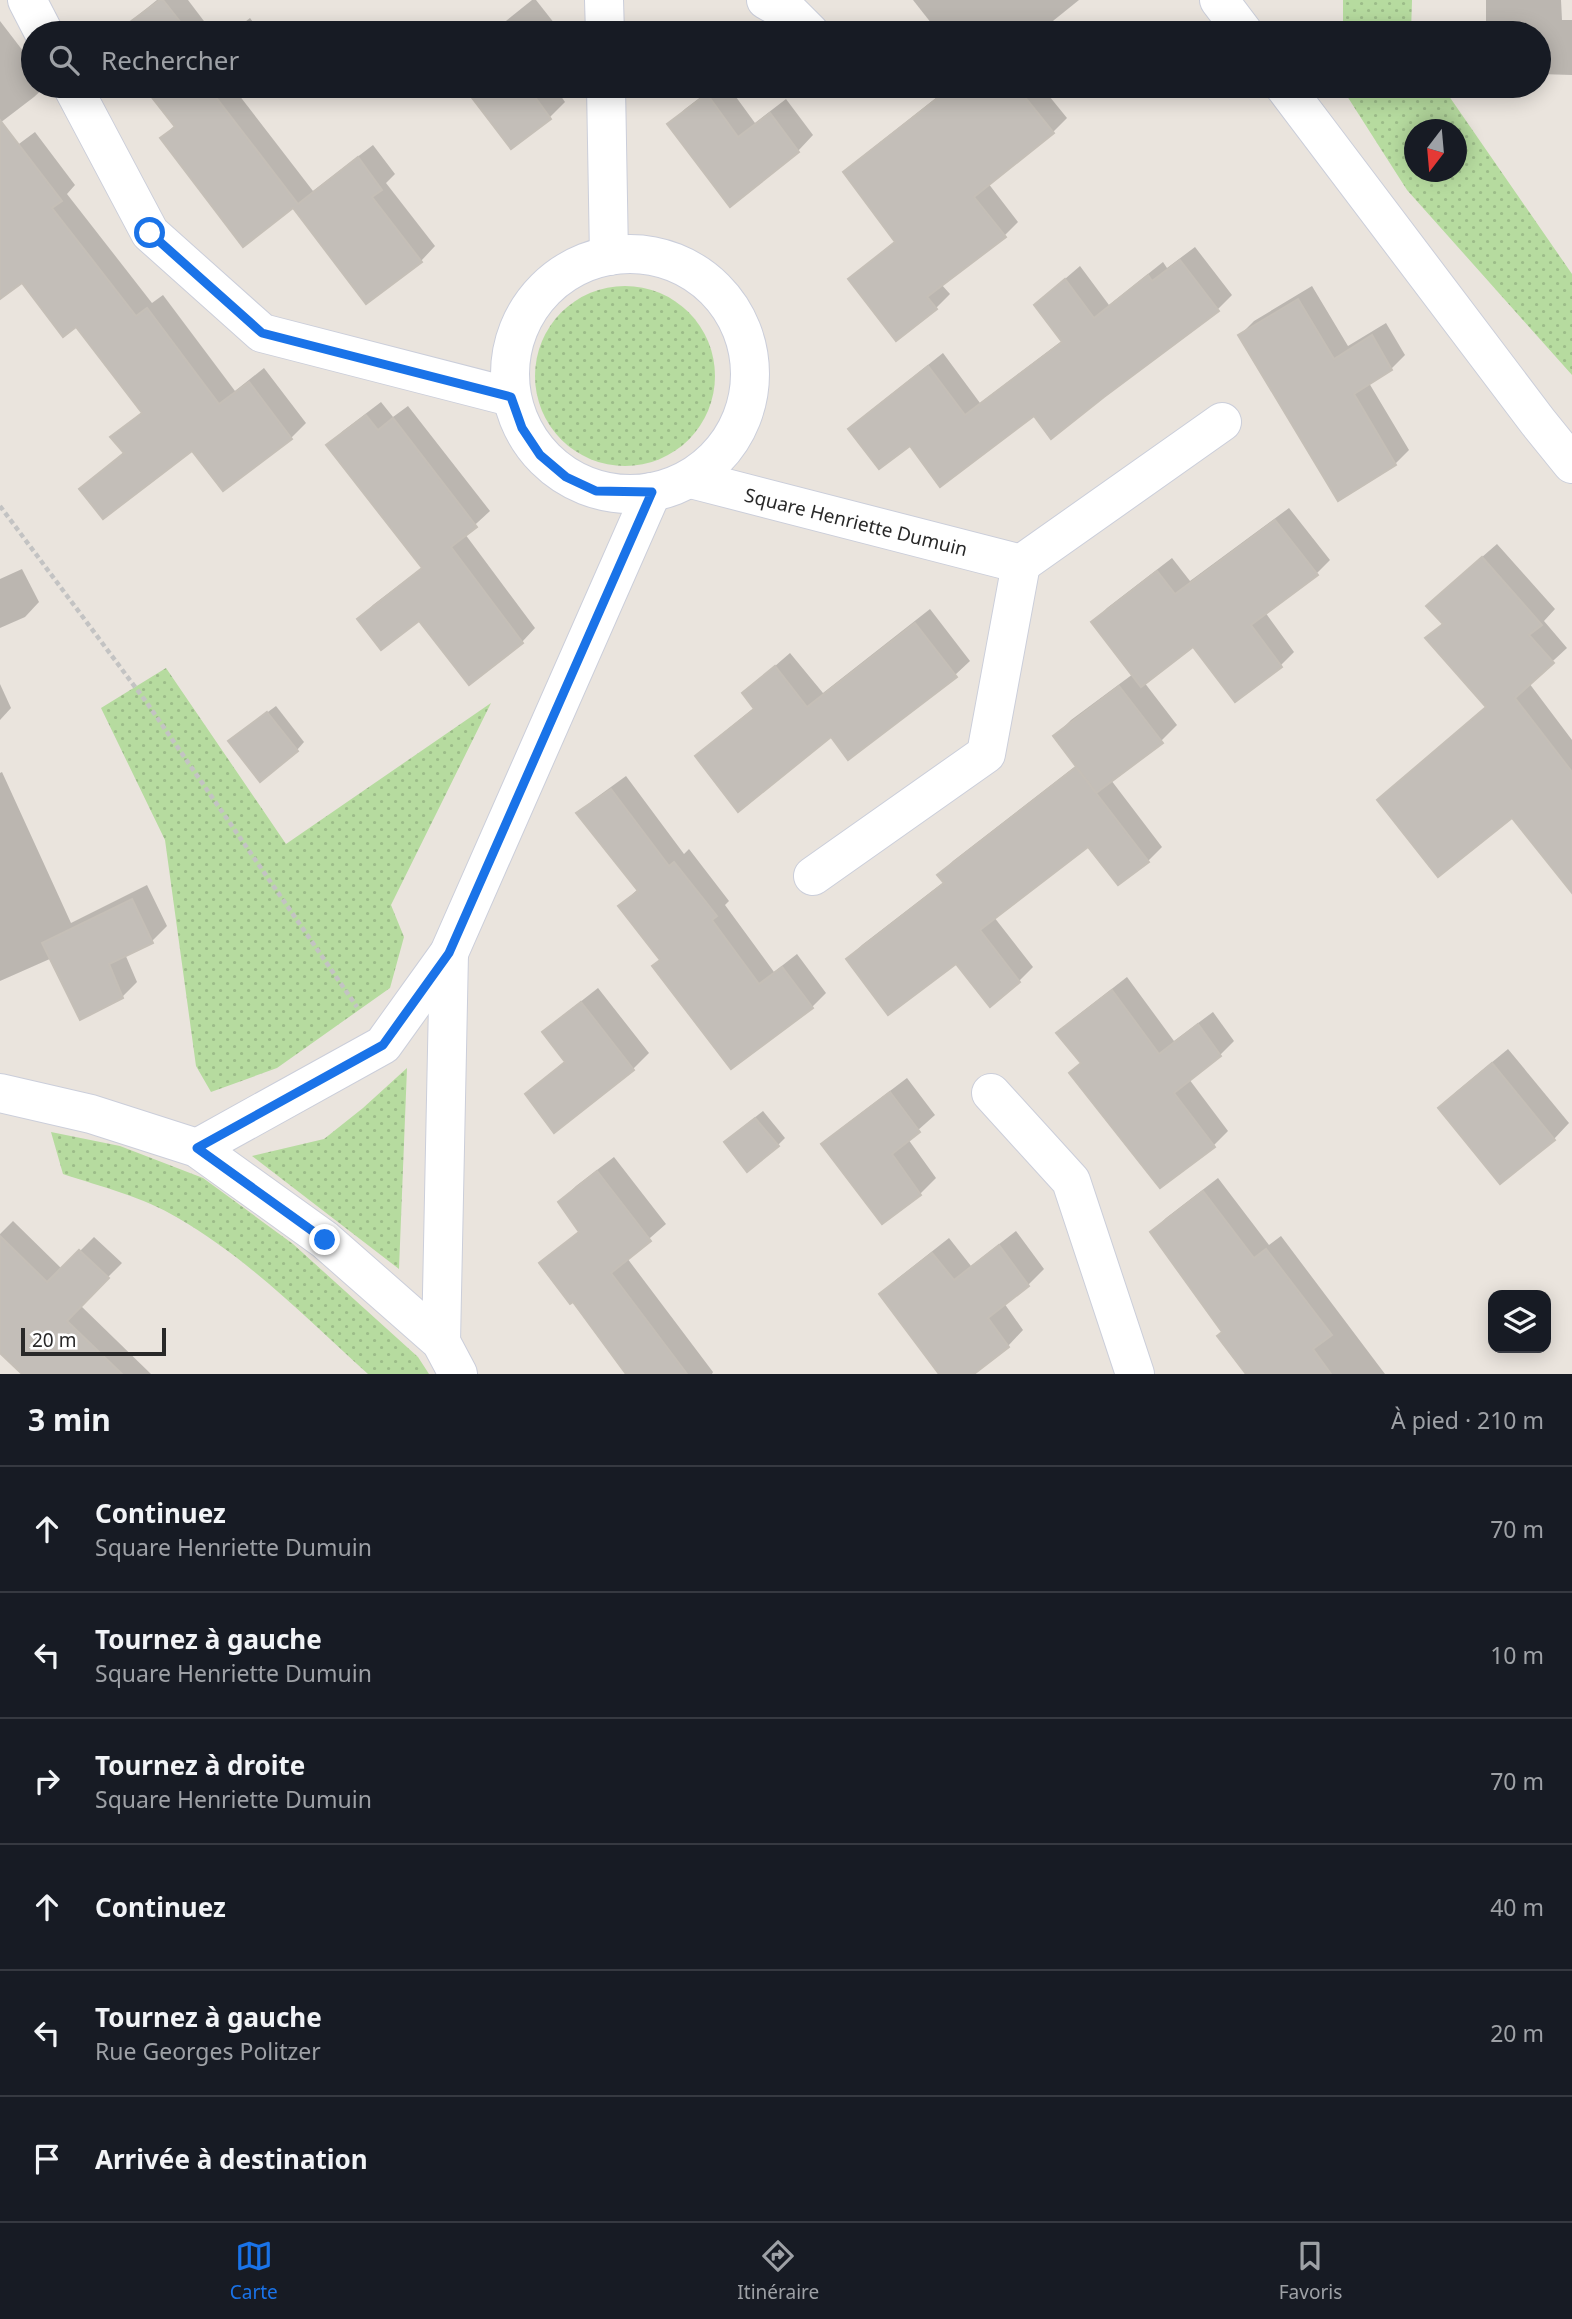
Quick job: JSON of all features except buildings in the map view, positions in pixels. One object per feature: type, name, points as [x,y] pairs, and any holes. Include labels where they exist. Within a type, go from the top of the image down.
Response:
[{"type":"street","points":[[27,0],[38,21]]},
{"type":"street","points":[[604,0],[605,21]]},
{"type":"street","points":[[766,0],[798,21]]},
{"type":"street","points":[[78,98],[150,233],[262,333],[511,397]]},
{"type":"street","points":[[606,98],[609,256]]},
{"type":"street","points":[[1293,98],[1572,464]]},
{"type":"street","points":[[609,256],[651,256],[691,271],[723,297],[744,334],[751,375],[744,416],[722,453],[691,479],[661,491],[596,491],[566,477],[540,455],[522,428],[511,397],[510,359],[517,334],[521,322],[543,290],[573,268],[609,256]]},
{"type":"street","points":[[813,876],[986,754],[1021,564],[1222,422]]},
{"type":"street","name":"Square Henriette Dumuin","points":[[691,479],[1021,564]]},
{"type":"street","points":[[197,1148],[383,1045],[449,953],[652,492]]},
{"type":"street","points":[[449,953],[450,1358]]},
{"type":"street","points":[[0,1093],[91,1114],[197,1148],[325,1240],[450,1358]]},
{"type":"street","points":[[991,1093],[1071,1181],[1135,1374]]},
{"type":"path","points":[[0,506],[147,703],[383,1045]]},
{"type":"green space","points":[[1343,0],[1412,0],[1411,21],[1343,21]]},
{"type":"green space","points":[[1348,98],[1450,98],[1465,119],[1404,119],[1404,182],[1467,182],[1467,122],[1572,274],[1572,375],[1407,190]]},
{"type":"green space","points":[[625,286],[659,293],[689,312],[708,342],[715,376],[708,410],[689,440],[659,459],[625,466],[591,459],[561,440],[542,410],[535,376],[542,342],[561,312],[591,293]]},
{"type":"green space","points":[[166,668],[286,844],[491,703],[391,905],[404,937],[390,988],[277,1068],[211,1092],[196,1066],[165,840],[101,708]]},
{"type":"green space","points":[[407,1068],[399,1269],[252,1156],[324,1139]]},
{"type":"green space","points":[[51,1132],[120,1146],[203,1178],[293,1244],[418,1357],[429,1374],[368,1374],[277,1291],[204,1234],[151,1204],[63,1174]]},
{"type":"route","points":[[150,233],[262,333],[511,397],[522,428],[540,455],[566,477],[596,491],[652,492],[449,953],[383,1045],[197,1148],[325,1240]]}]
